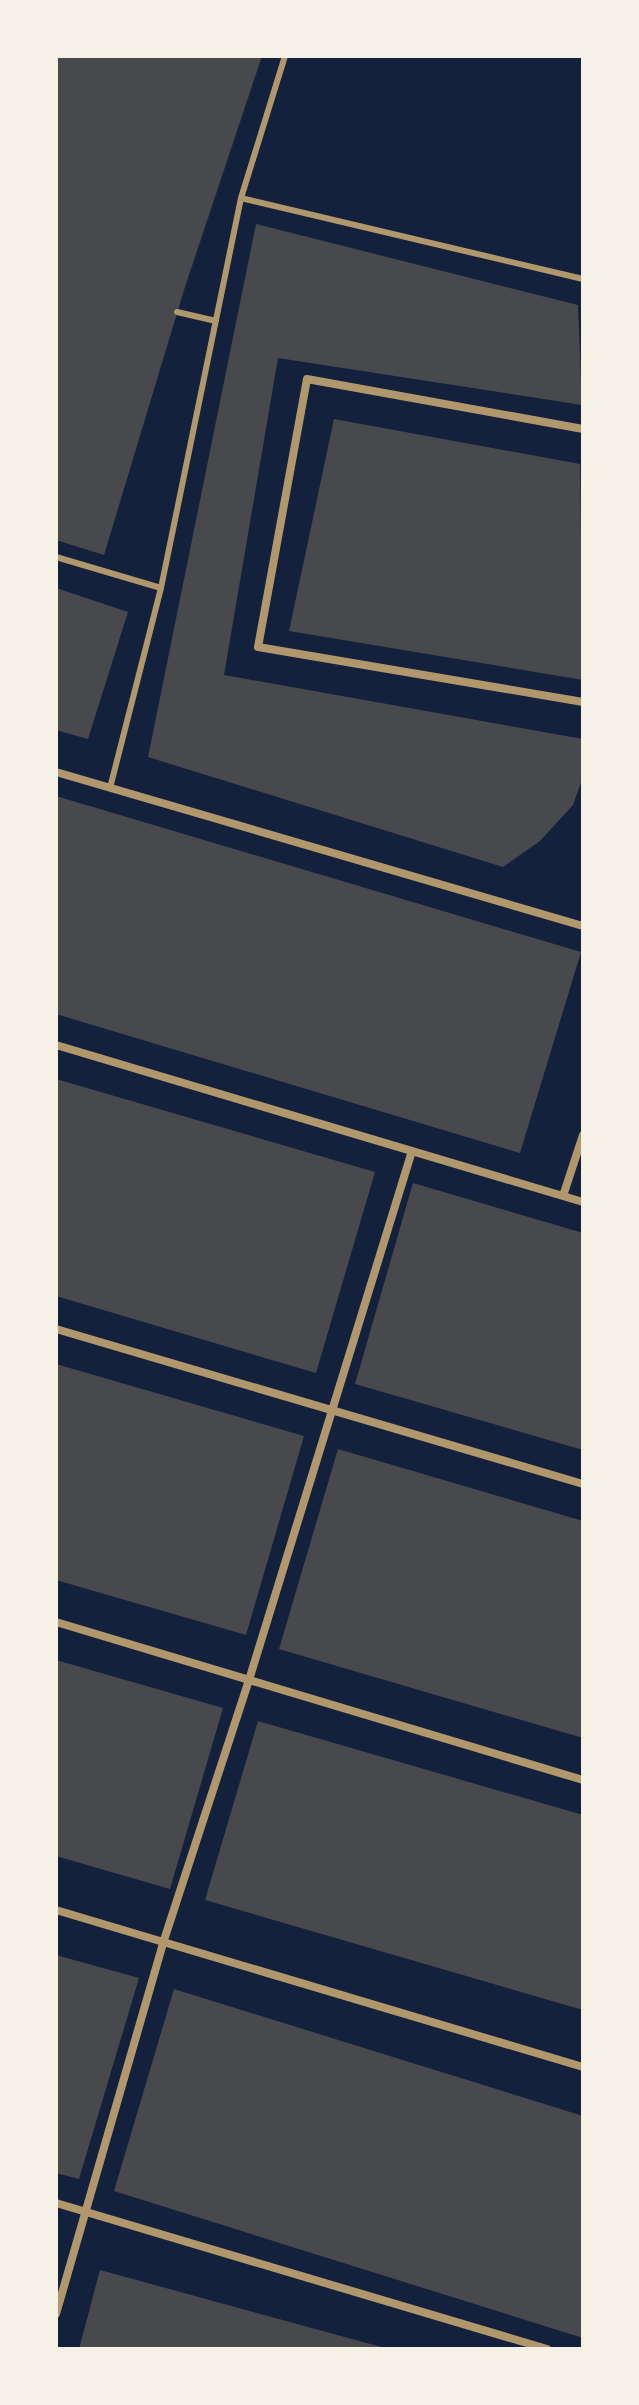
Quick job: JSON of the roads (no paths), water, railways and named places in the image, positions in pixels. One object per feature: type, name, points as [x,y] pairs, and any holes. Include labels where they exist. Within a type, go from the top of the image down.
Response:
[{"type":"street","points":[[583,429],[307,379],[258,647],[583,702]]},
{"type":"street","points":[[56,772],[583,926]]},
{"type":"street","points":[[56,1045],[583,1202]]},
{"type":"street","points":[[563,1196],[583,1135]]},
{"type":"street","points":[[56,2314],[164,1940],[249,1680],[412,1151]]},
{"type":"street","points":[[56,1329],[583,1484]]},
{"type":"street","points":[[56,1622],[583,1780]]},
{"type":"street","points":[[56,1910],[583,2067]]},
{"type":"street","points":[[56,2203],[547,2349]]},
{"type":"lane","points":[[110,788],[161,588],[241,198],[285,56]]},
{"type":"lane","points":[[241,198],[583,279]]},
{"type":"lane","points":[[177,312],[216,321]]},
{"type":"lane","points":[[56,557],[161,588]]}]
